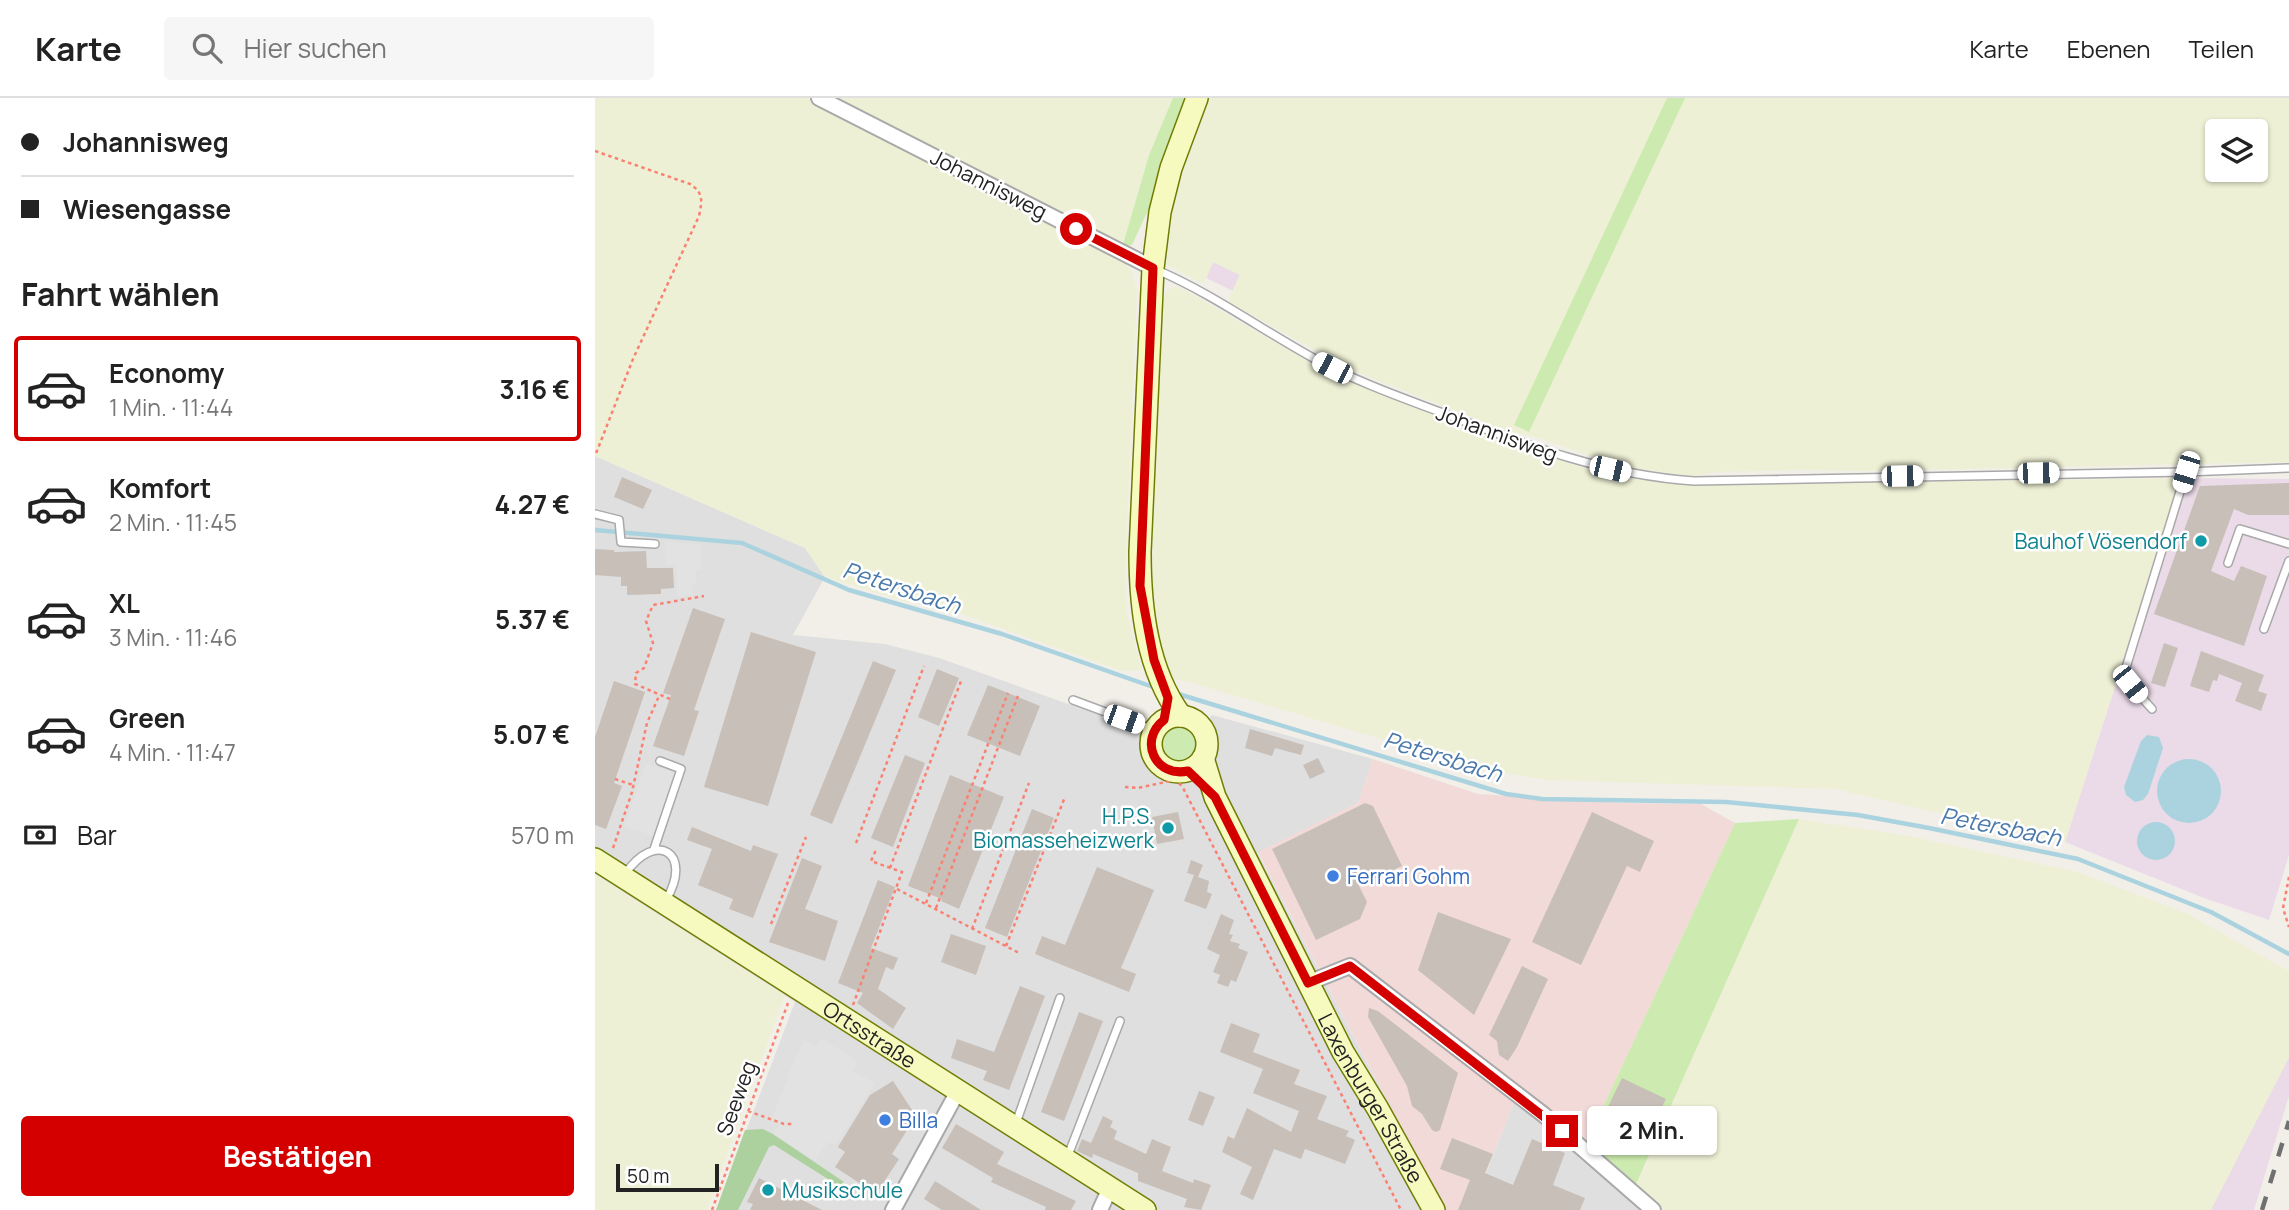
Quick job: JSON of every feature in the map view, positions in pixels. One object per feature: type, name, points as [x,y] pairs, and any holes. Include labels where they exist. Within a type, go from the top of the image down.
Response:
[{"type":"main road","name":"Laxenburger Straße","points":[[1166,722],[1192,719],[1204,731],[1207,748],[1195,764],[1178,772],[1168,770],[1156,761],[1150,747],[1166,722],[1168,698],[1147,633],[1140,586],[1153,268],[1160,212],[1171,168],[1197,98]]},
{"type":"main road","name":"Laxenburger Straße","points":[[1195,764],[1215,797],[1343,1052],[1434,1210]]},
{"type":"main road","name":"Ortsstraße","points":[[595,859],[627,871],[664,904],[1145,1210]]},
{"type":"street","name":"Johannisweg","points":[[820,98],[1153,268]]},
{"type":"street","points":[[1308,983],[1350,966],[1544,1115],[1653,1210]]},
{"type":"street","points":[[893,1210],[958,1091]]},
{"type":"street","points":[[1100,1210],[1110,1188]]},
{"type":"lane","name":"Johannisweg","points":[[1153,268],[1188,284],[1315,359],[1349,376],[1532,447],[1573,460],[1663,479],[1694,481],[2289,468]]},
{"type":"lane","points":[[2151,709],[2125,679],[2124,674],[2186,472]]},
{"type":"lane","points":[[595,514],[617,519],[620,523],[621,542],[655,544]]},
{"type":"lane","points":[[2228,562],[2240,529],[2289,544]]},
{"type":"lane","points":[[2264,629],[2289,561]]},
{"type":"lane","points":[[1073,699],[1166,722]]},
{"type":"lane","points":[[654,849],[681,769],[660,761]]},
{"type":"lane","points":[[627,871],[645,852],[654,849],[669,853],[677,865],[677,877],[664,904]]},
{"type":"lane","points":[[1014,1127],[1060,998]]},
{"type":"lane","points":[[1066,1160],[1120,1021]]},
{"type":"path","points":[[595,151],[690,184],[701,194],[702,201],[699,216],[633,359],[595,456]]},
{"type":"path","points":[[670,699],[635,684],[636,673],[644,668],[653,643],[646,621],[653,605],[704,596]]},
{"type":"path","points":[[856,843],[924,666]]},
{"type":"path","points":[[890,868],[961,681]]},
{"type":"path","points":[[926,903],[1008,693]]},
{"type":"path","points":[[627,871],[612,852],[633,785],[647,723],[659,696]]},
{"type":"path","points":[[936,908],[1018,696]]},
{"type":"path","points":[[615,779],[633,785]]},
{"type":"path","points":[[1125,787],[1138,788],[1175,780],[1182,786],[1401,1210]]},
{"type":"path","points":[[972,929],[1029,783]]},
{"type":"path","points":[[1006,946],[1065,797]]},
{"type":"path","points":[[626,808],[631,811]]},
{"type":"path","points":[[771,924],[806,837]]},
{"type":"path","points":[[853,1024],[860,1012],[853,1007],[902,872],[871,861],[876,850]]},
{"type":"path","points":[[2289,877],[2283,908],[2289,927]]},
{"type":"path","points":[[896,888],[1021,954]]},
{"type":"path","name":"Seeweg","points":[[712,1210],[791,997]]},
{"type":"path","points":[[748,1111],[784,1124],[792,1124]]},
{"type":"shaded area","points":[[1213,262],[1240,275],[1233,291],[1206,278]]},
{"type":"shaded area","points":[[595,456],[805,548],[825,577],[793,635],[885,644],[939,658],[1164,738],[1197,732],[1212,715],[1373,759],[1358,803],[1258,853],[1444,1210],[716,1210],[795,1002],[595,874]]},
{"type":"shaded area","points":[[2182,478],[2289,479],[2289,855],[2269,920],[2204,898],[2065,842]]},
{"type":"shaded area","points":[[665,541],[701,545],[702,569],[696,570],[696,583],[692,584],[693,594],[677,597],[677,565],[666,565]]},
{"type":"shaded area","points":[[1373,759],[1478,794],[1623,803],[1701,804],[1735,823],[1585,1146],[1551,1115],[1545,1126],[1515,1100],[1471,1210],[1444,1210],[1258,852],[1358,803]]},
{"type":"shaded area","points":[[646,763],[675,773],[653,836],[624,826]]},
{"type":"shaded area","points":[[821,1038],[858,1062],[853,1071],[875,1083],[836,1145],[828,1142],[815,1161],[773,1134],[781,1123],[772,1119],[796,1056],[805,1040],[815,1047]]},
{"type":"shaded area","points":[[2289,1057],[2289,1096],[2254,1210],[2210,1210]]},
{"type":"shaded area","points":[[1515,1100],[1577,1152],[1639,1210],[1471,1210]]},
{"type":"green space","points":[[595,98],[808,98],[1118,256],[1131,270],[1137,291],[1125,575],[1127,613],[1142,670],[1122,671],[933,604],[910,603],[825,577],[805,548],[595,456]]},
{"type":"green space","points":[[828,98],[1173,98],[1149,155],[1122,248]]},
{"type":"green space","points":[[1173,98],[1189,98],[1158,189],[1132,245],[1122,248],[1149,155]]},
{"type":"green space","points":[[1206,98],[2289,98],[2289,462],[1864,471],[1796,470],[1717,472],[1692,476],[1623,467],[1535,437],[1504,430],[1351,370],[1230,303],[1230,296],[1240,275],[1213,262],[1205,281],[1201,283],[1167,265],[1164,260],[1168,213],[1179,170]]},
{"type":"green space","points":[[1667,98],[1685,98],[1529,432],[1514,425]]},
{"type":"green space","points":[[1170,288],[1185,290],[1311,363],[1347,380],[1571,464],[1628,478],[1694,485],[2182,478],[2065,842],[1835,789],[1548,780],[1485,770],[1169,678],[1162,658],[1148,585],[1160,302]]},
{"type":"green space","points":[[1179,727],[1191,732],[1196,744],[1191,756],[1179,761],[1167,756],[1162,744],[1167,732]]},
{"type":"green space","points":[[1799,819],[1909,836],[2078,872],[2188,914],[2289,971],[2289,1057],[2211,1210],[1664,1210],[1636,1184]]},
{"type":"green space","points":[[1799,819],[1636,1184],[1585,1146],[1735,823]]},
{"type":"green space","points":[[595,874],[785,995],[707,1210],[595,1210]]},
{"type":"green space","points":[[763,1129],[844,1182],[839,1186],[774,1145],[769,1147],[738,1210],[716,1210],[745,1130]]},
{"type":"water","points":[[2147,735],[2159,737],[2163,748],[2148,794],[2143,800],[2135,802],[2126,795],[2124,787],[2141,741]]},
{"type":"water","points":[[2183,759],[2195,759],[2212,768],[2219,779],[2219,803],[2212,814],[2195,823],[2183,823],[2171,818],[2162,809],[2157,797],[2157,785],[2162,773],[2171,764]]},
{"type":"water","points":[[2156,822],[2169,828],[2175,841],[2169,854],[2156,860],[2143,854],[2137,841],[2143,828]]},
{"type":"building","points":[[622,477],[652,490],[643,509],[614,497]]},
{"type":"building","name":"Bauhof Vösendorf","points":[[2289,483],[2289,515],[2248,515],[2234,509],[2211,571],[2234,581],[2241,566],[2267,576],[2244,646],[2154,614],[2200,486]]},
{"type":"building","points":[[595,549],[614,552],[646,551],[647,568],[673,568],[674,588],[661,589],[661,594],[627,595],[627,586],[621,586],[621,577],[595,575]]},
{"type":"building","points":[[693,608],[725,619],[694,710],[699,711],[684,756],[653,746],[671,695],[663,693]]},
{"type":"building","points":[[751,632],[816,652],[768,806],[704,787]]},
{"type":"building","points":[[2164,643],[2178,648],[2165,687],[2151,683]]},
{"type":"building","points":[[2201,651],[2264,675],[2258,691],[2267,694],[2261,711],[2235,701],[2242,683],[2219,674],[2217,681],[2213,680],[2209,692],[2190,686]]},
{"type":"building","points":[[873,661],[896,670],[832,824],[810,815]]},
{"type":"building","points":[[937,669],[959,678],[939,726],[918,717]]},
{"type":"building","points":[[614,681],[645,692],[614,783],[622,786],[606,829],[595,825],[595,737]]},
{"type":"building","points":[[988,685],[1040,706],[1020,756],[967,735]]},
{"type":"building","points":[[1250,729],[1304,745],[1301,755],[1275,748],[1272,756],[1245,748]]},
{"type":"building","points":[[905,755],[925,763],[893,847],[871,838]]},
{"type":"building","points":[[1318,758],[1325,772],[1310,779],[1303,765]]},
{"type":"building","points":[[950,775],[1004,797],[959,909],[941,901],[942,899],[908,886]]},
{"type":"building","name":"Ferrari Gohm","points":[[1365,803],[1373,806],[1402,866],[1359,886],[1367,902],[1360,919],[1316,940],[1272,849]]},
{"type":"building","points":[[1032,809],[1054,818],[1007,937],[985,928]]},
{"type":"building","name":"H.P.S. Biomasseheizwerk","points":[[1178,812],[1184,839],[1157,844],[1152,817]]},
{"type":"building","points":[[1592,812],[1654,841],[1640,872],[1627,866],[1581,965],[1532,942]]},
{"type":"building","points":[[692,827],[751,851],[753,845],[778,854],[753,918],[729,909],[733,899],[698,885],[712,849],[687,840]]},
{"type":"building","points":[[802,858],[822,866],[805,909],[838,921],[825,961],[769,942]]},
{"type":"building","points":[[1191,860],[1203,865],[1198,877],[1209,881],[1207,892],[1212,894],[1206,909],[1184,901],[1194,875],[1187,873]]},
{"type":"building","points":[[1097,867],[1154,890],[1121,968],[1136,974],[1129,992],[1035,954],[1042,936],[1065,945]]},
{"type":"building","points":[[878,880],[895,887],[871,948],[898,958],[893,970],[886,967],[878,989],[906,1008],[893,1029],[857,1003],[863,993],[838,983]]},
{"type":"building","points":[[1438,912],[1511,939],[1474,1015],[1418,970]]},
{"type":"building","points":[[1221,914],[1234,920],[1229,934],[1233,935],[1230,941],[1240,944],[1238,948],[1248,952],[1236,982],[1231,980],[1228,987],[1217,983],[1220,975],[1213,972],[1220,955],[1207,949]]},
{"type":"building","points":[[951,934],[986,946],[976,975],[941,962]]},
{"type":"building","points":[[1522,966],[1548,979],[1508,1061],[1499,1055],[1497,1041],[1489,1035]]},
{"type":"building","points":[[1020,986],[1045,996],[1009,1090],[983,1080],[987,1071],[951,1058],[957,1039],[994,1052]]},
{"type":"building","points":[[1369,1008],[1378,1011],[1458,1073],[1440,1130],[1432,1130],[1422,1114],[1412,1106],[1407,1086],[1368,1017]]},
{"type":"building","points":[[1079,1012],[1103,1021],[1064,1121],[1041,1112]]},
{"type":"building","points":[[1231,1023],[1260,1034],[1253,1052],[1300,1070],[1294,1084],[1327,1096],[1317,1119],[1349,1131],[1346,1136],[1355,1140],[1345,1164],[1305,1149],[1301,1159],[1274,1149],[1253,1200],[1240,1194],[1252,1167],[1222,1152],[1228,1136],[1234,1139],[1247,1108],[1291,1132],[1299,1111],[1253,1093],[1263,1069],[1220,1052]]},
{"type":"building","points":[[1622,1078],[1666,1099],[1643,1146],[1599,1125]]},
{"type":"building","points":[[893,1081],[916,1116],[892,1154],[899,1159],[876,1194],[835,1167],[845,1152],[838,1147],[870,1095]]},
{"type":"building","points":[[1199,1091],[1215,1097],[1203,1126],[1188,1120]]},
{"type":"building","points":[[1103,1116],[1113,1121],[1110,1127],[1117,1131],[1114,1139],[1146,1154],[1152,1139],[1171,1147],[1162,1171],[1193,1183],[1194,1179],[1211,1185],[1201,1210],[1184,1207],[1187,1199],[1138,1181],[1138,1173],[1093,1154],[1092,1158],[1077,1151],[1082,1139],[1091,1143]]},
{"type":"building","points":[[956,1124],[1004,1152],[997,1164],[1076,1201],[1071,1210],[1045,1210],[1046,1207],[991,1182],[993,1178],[942,1148]]},
{"type":"building","points":[[1452,1138],[1493,1154],[1485,1173],[1513,1185],[1532,1139],[1565,1153],[1553,1185],[1585,1198],[1580,1210],[1458,1210],[1470,1180],[1440,1169]]},
{"type":"building","name":"Musikschule","points":[[759,1178],[822,1210],[750,1210],[753,1204],[747,1202]]},
{"type":"building","points":[[935,1181],[981,1210],[942,1210],[924,1199]]},
{"type":"waterway","name":"Petersbach","points":[[595,530],[742,543],[849,590],[1002,634],[1156,688]]},
{"type":"waterway","name":"Petersbach","points":[[1175,693],[1506,794],[1542,799],[1726,802],[1858,815],[2078,859],[2211,912],[2289,954]]},
{"type":"railway","points":[[2262,1210],[2289,1121]]},
{"type":"place","name":"Bauhof Vösendorf","points":[[2201,541]]},
{"type":"place","name":"H.P.S. Biomasseheizwerk","points":[[1168,828]]},
{"type":"place","name":"Ferrari Gohm","points":[[1333,876]]},
{"type":"place","name":"Billa","points":[[885,1120]]},
{"type":"place","name":"Musikschule","points":[[768,1190]]},
{"type":"route","points":[[1076,229],[1153,268],[1140,586],[1154,660],[1168,698],[1164,720],[1158,724],[1151,738],[1153,756],[1168,770],[1188,771],[1215,797],[1308,983],[1350,966],[1562,1131]]}]
